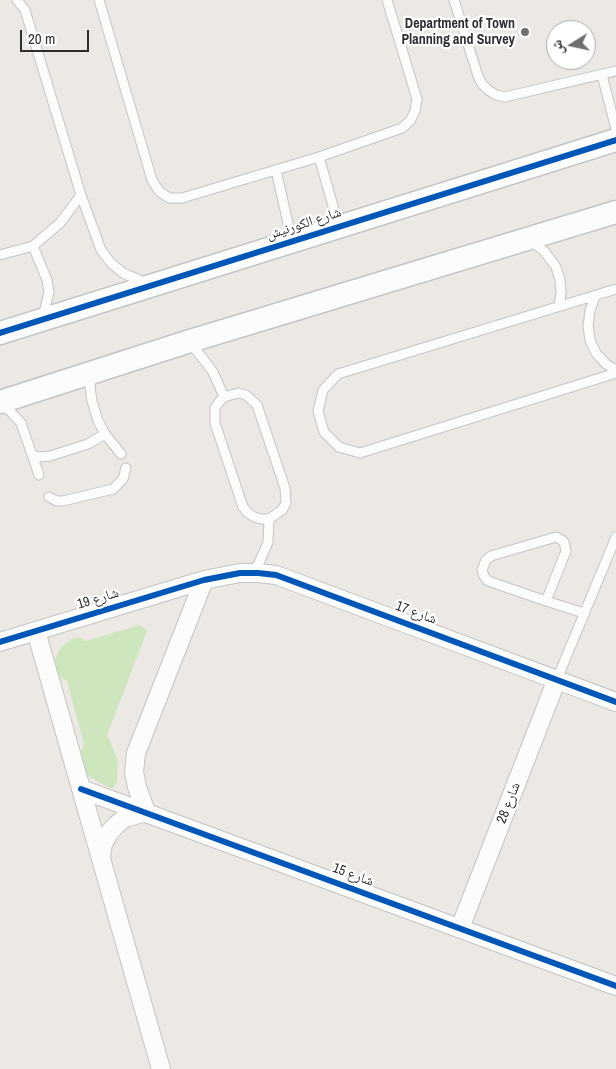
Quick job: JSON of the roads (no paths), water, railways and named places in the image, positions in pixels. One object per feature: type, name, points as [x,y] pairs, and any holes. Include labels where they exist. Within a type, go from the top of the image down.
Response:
[{"type":"street","name":"شارع الكورنيش","points":[[0,333],[616,140]]},
{"type":"street","points":[[0,404],[187,342],[616,212]]},
{"type":"street","name":"شارع 17","points":[[204,580],[252,573],[276,575],[557,678],[616,702]]},
{"type":"street","points":[[101,856],[103,844],[116,825],[125,818],[146,812],[134,772],[136,753],[204,580]]},
{"type":"street","name":"شارع 19","points":[[0,642],[204,580]]},
{"type":"street","points":[[36,631],[161,1069]]},
{"type":"street","name":"شارع 28","points":[[460,928],[557,678]]},
{"type":"street","name":"شارع 15","points":[[81,789],[616,986]]},
{"type":"lane","points":[[16,0],[25,10],[81,195],[101,250],[110,263],[123,273],[153,286]]},
{"type":"lane","points":[[99,0],[152,180],[159,191],[169,198],[182,198],[319,157],[402,128],[410,121],[416,111],[415,88],[387,0]]},
{"type":"lane","points":[[454,0],[478,76],[482,84],[496,95],[505,96],[616,71]]},
{"type":"lane","points":[[602,75],[616,129]]},
{"type":"lane","points":[[319,157],[339,226]]},
{"type":"lane","points":[[276,170],[292,241]]},
{"type":"lane","points":[[0,255],[33,246],[60,223],[81,195]]},
{"type":"lane","points":[[528,240],[544,251],[556,267],[560,280],[559,306]]},
{"type":"lane","points":[[33,246],[47,280],[49,292],[42,320]]},
{"type":"lane","points":[[616,290],[338,374],[323,390],[318,411],[324,432],[339,447],[360,453],[616,372]]},
{"type":"lane","points":[[595,296],[588,326],[590,340],[596,353],[616,372]]},
{"type":"lane","points":[[187,342],[197,351],[213,372],[224,397]]},
{"type":"lane","points":[[92,372],[92,401],[98,421],[105,434],[121,454]]},
{"type":"lane","points":[[238,393],[246,395],[257,405],[286,495],[286,503],[282,510],[269,519],[254,517],[243,507],[214,416],[215,408],[224,397],[238,393]]},
{"type":"lane","points":[[0,404],[10,411],[21,423],[39,475]]},
{"type":"lane","points":[[32,455],[39,457],[50,456],[88,444],[105,434]]},
{"type":"lane","points":[[49,497],[63,502],[114,489],[123,479],[126,468]]},
{"type":"lane","points":[[252,573],[259,563],[268,542],[269,519]]},
{"type":"lane","points":[[546,601],[566,551],[564,542],[560,539],[556,537],[490,556],[486,560],[482,570],[488,581],[546,601],[584,613]]},
{"type":"lane","points":[[557,678],[616,537]]},
{"type":"place","name":"Department of Town Planning and Survey","points":[[525,32]]}]
